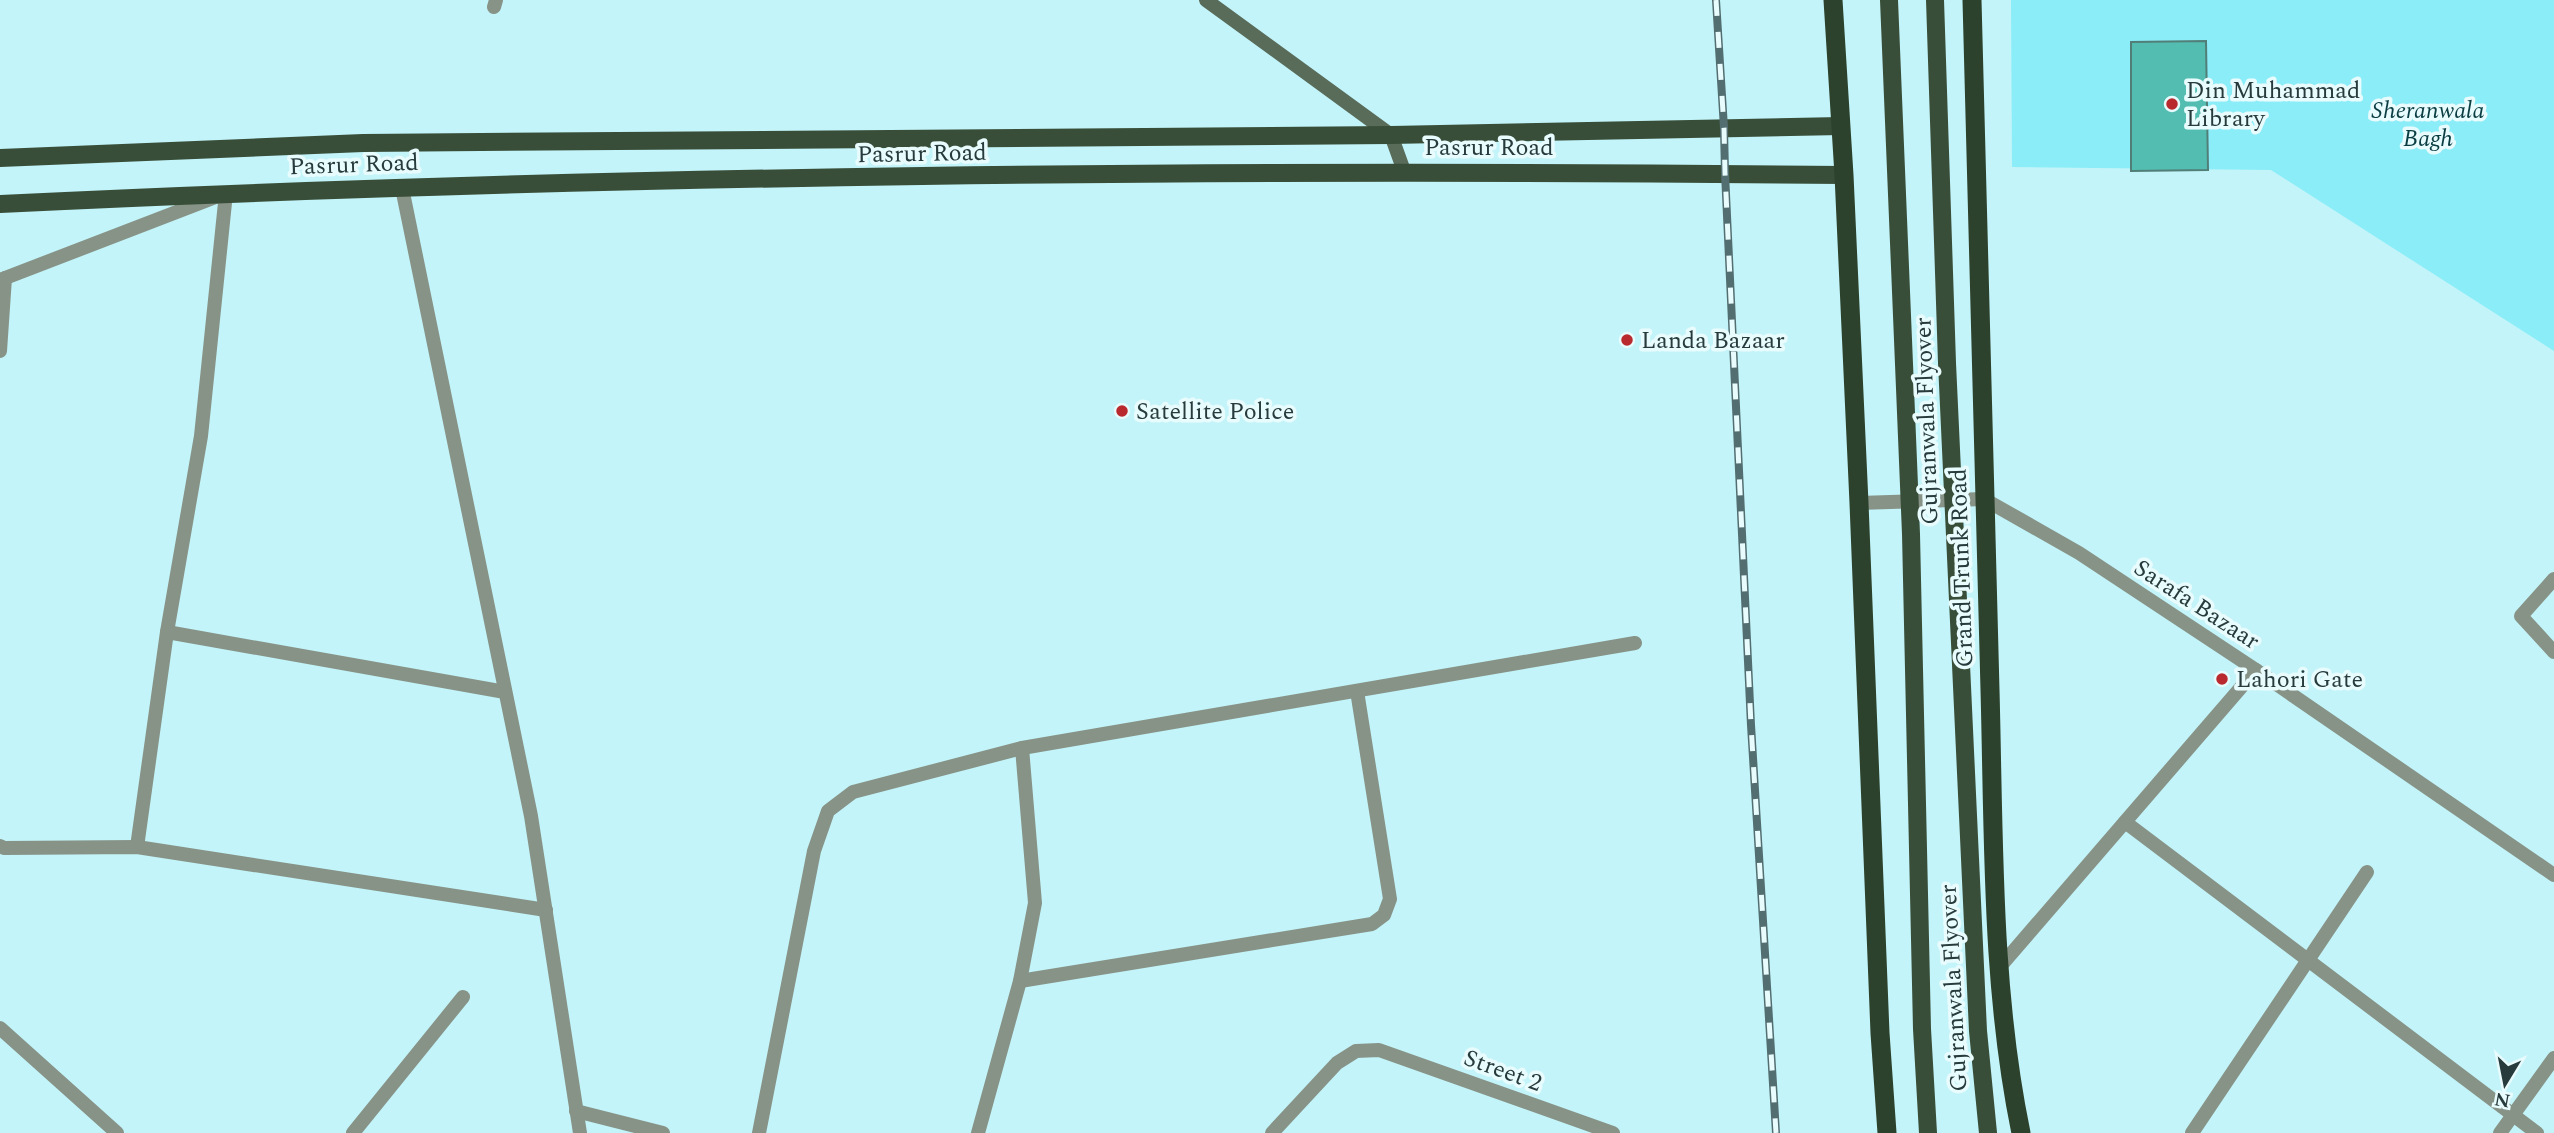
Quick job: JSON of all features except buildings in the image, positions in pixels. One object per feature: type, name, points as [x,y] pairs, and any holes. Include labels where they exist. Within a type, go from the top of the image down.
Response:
[{"type":"highway","points":[[1833,0],[1860,503],[1880,1033],[1887,1133]]},
{"type":"highway","name":"Grand Trunk Road","points":[[1972,0],[1998,969],[2011,1081],[2021,1133]]},
{"type":"main road","points":[[1206,0],[1391,135],[1404,171]]},
{"type":"main road","name":"Gujranwala Flyover","points":[[1889,0],[1911,534],[1922,1029],[1928,1133]]},
{"type":"main road","name":"Gujranwala Flyover","points":[[1935,0],[1948,377],[1977,1017],[1988,1133]]},
{"type":"main road","name":"Pasrur Road","points":[[0,158],[363,143],[1391,135],[1840,126]]},
{"type":"main road","name":"Pasrur Road","points":[[0,204],[487,184],[1404,171],[1844,175]]},
{"type":"street","points":[[402,188],[531,816],[580,1133]]},
{"type":"street","points":[[0,351],[3,279],[226,193],[201,436],[167,632],[137,847]]},
{"type":"street","points":[[1860,503],[1984,499]]},
{"type":"street","name":"Sarafa Bazaar","points":[[1984,499],[2079,553],[2256,670],[2554,875]]},
{"type":"street","points":[[2554,579],[2521,616],[2554,652]]},
{"type":"street","points":[[167,632],[505,692]]},
{"type":"street","points":[[759,1133],[814,851],[828,811],[853,792],[1022,748],[1635,643]]},
{"type":"street","points":[[1998,969],[2256,670]]},
{"type":"street","points":[[1020,981],[1372,924],[1384,915],[1390,899],[1357,691]]},
{"type":"street","points":[[978,1133],[1020,981],[1035,903],[1022,748]]},
{"type":"street","points":[[2125,822],[2537,1133]]},
{"type":"street","points":[[0,845],[4,848],[137,847],[545,910]]},
{"type":"street","points":[[2192,1133],[2367,872]]},
{"type":"street","points":[[353,1133],[463,997]]},
{"type":"street","points":[[0,1028],[117,1133]]},
{"type":"street","name":"Street 2","points":[[1272,1133],[1337,1063],[1356,1051],[1379,1050],[1612,1133]]},
{"type":"street","points":[[2500,1133],[2554,1059]]},
{"type":"street","points":[[576,1111],[663,1133]]},
{"type":"green space","name":"Sheranwala Bagh","points":[[2011,0],[2554,0],[2554,351],[2271,170],[2012,167]]},
{"type":"railway","points":[[1716,0],[1751,725],[1776,1133]]},
{"type":"place","name":"Din Muhammad Library","points":[[2172,104]]},
{"type":"place","name":"Landa Bazaar","points":[[1627,340]]},
{"type":"place","name":"Satellite Police","points":[[1122,411]]},
{"type":"place","name":"Lahori Gate","points":[[2222,679]]}]
